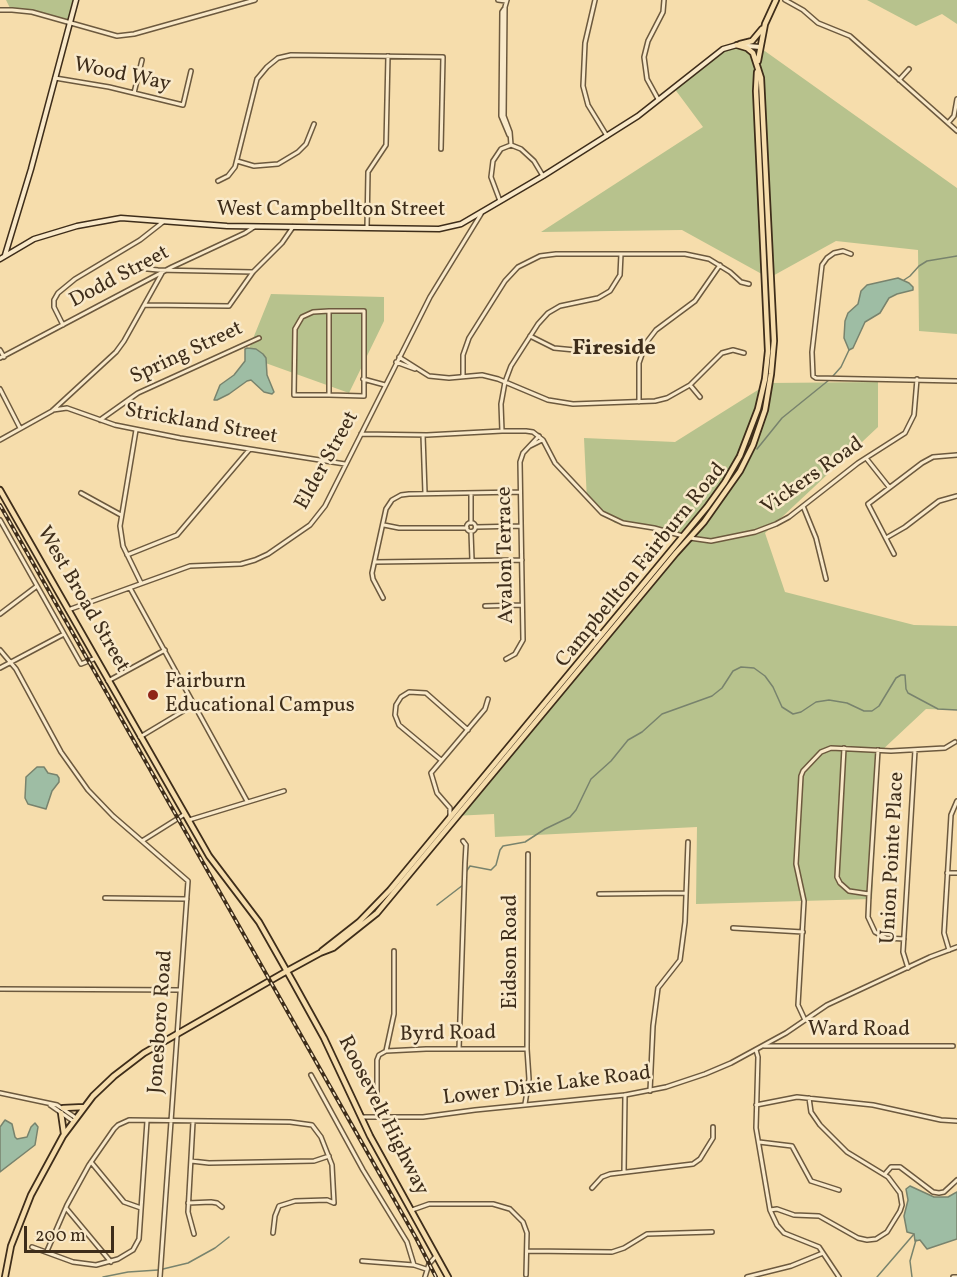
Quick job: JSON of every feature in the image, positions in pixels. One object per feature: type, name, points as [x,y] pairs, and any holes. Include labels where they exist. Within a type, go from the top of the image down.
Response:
[{"type":"main road","points":[[5,255],[76,0]]},
{"type":"main road","name":"Campbellton Fairburn Road","points":[[320,953],[375,907],[719,491],[740,456],[755,419],[765,379],[768,341],[756,91],[760,47],[765,24],[776,0]]},
{"type":"main road","points":[[737,45],[755,39],[765,24]]},
{"type":"main road","points":[[737,45],[760,47]]},
{"type":"main road","points":[[737,45],[753,53],[758,70]]},
{"type":"main road","name":"West Campbellton Street","points":[[0,259],[35,239],[77,226],[121,218],[204,226],[439,229],[461,224],[608,136],[660,100],[716,54],[730,46],[737,45]]},
{"type":"main road","name":"Campbellton Fairburn Road","points":[[5,1277],[11,1246],[23,1211],[64,1134],[84,1107],[125,1067],[144,1053],[287,971],[333,948],[386,904],[728,491],[746,460],[762,421],[770,384],[774,330],[761,78],[758,70]]},
{"type":"main road","name":"West Broad Street","points":[[0,490],[185,814],[222,875],[259,922],[287,971]]},
{"type":"main road","name":"Roosevelt Highway","points":[[287,971],[324,1038],[360,1117],[448,1277]]},
{"type":"main road","points":[[64,1134],[62,1111],[84,1107]]},
{"type":"street","points":[[0,10],[20,10],[108,34],[127,35],[255,0]]},
{"type":"street","points":[[498,0],[506,1],[504,116],[510,132],[510,145]]},
{"type":"street","points":[[595,0],[585,44],[583,86],[588,105],[608,136]]},
{"type":"street","points":[[660,100],[655,96],[647,79],[645,57],[648,40],[663,12],[664,0]]},
{"type":"street","points":[[785,0],[803,10],[819,23],[850,36],[957,131]]},
{"type":"street","points":[[218,181],[228,176],[235,167],[257,79],[278,58],[291,55],[443,57],[441,149]]},
{"type":"street","points":[[367,228],[368,172],[386,145],[388,56]]},
{"type":"street","points":[[134,93],[142,60]]},
{"type":"street","points":[[900,80],[909,69]]},
{"type":"street","name":"Wood Way","points":[[55,78],[183,105],[191,71]]},
{"type":"street","points":[[948,123],[954,116],[957,99]]},
{"type":"street","points":[[237,161],[254,166],[278,164],[306,144],[314,124]]},
{"type":"street","points":[[501,202],[492,185],[491,169],[501,149],[510,145],[517,146],[526,152],[543,176]]},
{"type":"street","name":"Elder Street","points":[[68,610],[190,566],[241,564],[268,554],[303,531],[318,516],[429,297],[481,214]]},
{"type":"street","points":[[63,325],[54,307],[54,300],[58,293],[75,279],[140,240],[162,222]]},
{"type":"street","name":"Dodd Street","points":[[2,357],[167,270],[245,233],[254,226]]},
{"type":"street","points":[[145,304],[229,306],[253,272],[282,243],[293,227]]},
{"type":"street","points":[[851,254],[843,251],[834,253],[826,258],[822,265],[812,352],[814,378],[957,381]]},
{"type":"street","points":[[463,376],[463,355],[469,338],[505,281],[518,267],[532,259],[548,254],[685,254],[720,265],[741,282],[749,284]]},
{"type":"street","points":[[502,431],[501,404],[505,382],[511,366],[530,336],[542,319],[554,309],[566,304],[597,298],[610,291],[620,275],[621,254]]},
{"type":"street","points":[[639,402],[639,363],[646,343],[656,330],[695,301],[720,265]]},
{"type":"street","points":[[127,267],[253,272]]},
{"type":"street","points":[[0,440],[53,410],[121,347],[162,273]]},
{"type":"street","points":[[364,311],[363,378],[364,396],[294,395],[295,329],[302,317],[313,312],[364,311]]},
{"type":"street","points":[[329,312],[329,395]]},
{"type":"street","points":[[530,336],[554,348],[585,351]]},
{"type":"street","name":"Spring Street","points":[[100,420],[138,393],[259,338]]},
{"type":"street","points":[[0,350],[2,357]]},
{"type":"street","points":[[396,362],[429,376],[440,378],[482,375],[562,404],[639,402],[667,398],[690,386],[718,356],[733,350],[744,353]]},
{"type":"street","points":[[399,357],[417,370]]},
{"type":"street","points":[[363,378],[385,385]]},
{"type":"street","name":"Vickers Road","points":[[539,436],[555,463],[602,513],[623,523],[711,541],[776,524],[866,458],[900,437],[908,430],[914,416],[917,379]]},
{"type":"street","points":[[690,386],[700,397]]},
{"type":"street","points":[[0,389],[20,428]]},
{"type":"street","name":"Strickland Street","points":[[53,410],[67,408],[136,430],[346,464]]},
{"type":"street","points":[[136,430],[121,515],[120,536],[141,584]]},
{"type":"street","points":[[361,434],[423,435],[526,431],[539,436]]},
{"type":"street","points":[[423,435],[424,494]]},
{"type":"street","name":"Avalon Terrace","points":[[506,659],[515,654],[523,640],[520,462],[530,443],[539,436]]},
{"type":"street","points":[[530,446],[543,440]]},
{"type":"street","points":[[127,555],[177,535],[250,449]]},
{"type":"street","points":[[894,554],[868,504],[928,460],[945,455],[957,455]]},
{"type":"street","points":[[866,458],[889,487]]},
{"type":"street","points":[[382,598],[372,573],[386,509],[392,500],[401,495],[520,492]]},
{"type":"street","points":[[81,493],[121,515]]},
{"type":"street","points":[[467,528],[471,523],[471,493]]},
{"type":"street","points":[[886,538],[939,501],[957,496]]},
{"type":"street","points":[[803,506],[816,538],[826,579]]},
{"type":"street","points":[[0,520],[81,664],[96,658]]},
{"type":"street","points":[[471,523],[476,527],[521,526]]},
{"type":"street","points":[[384,525],[399,528],[467,528],[471,532],[472,561]]},
{"type":"street","points":[[471,532],[476,527]]},
{"type":"street","points":[[375,562],[522,560]]},
{"type":"street","points":[[0,614],[37,586]]},
{"type":"street","points":[[130,588],[247,801]]},
{"type":"street","points":[[485,606],[523,605]]},
{"type":"street","points":[[0,668],[64,634]]},
{"type":"street","points":[[0,650],[11,662],[76,775],[102,805],[142,841],[185,814]]},
{"type":"street","points":[[108,681],[165,650]]},
{"type":"street","points":[[441,760],[399,725],[395,715],[396,705],[401,697],[409,692],[426,693],[468,729]]},
{"type":"street","points":[[449,818],[451,811],[437,793],[431,773],[486,709],[488,699]]},
{"type":"street","points":[[140,737],[195,704]]},
{"type":"street","points":[[805,1020],[798,1005],[804,901],[796,864],[801,777],[806,766],[821,752],[831,748],[915,750],[945,748],[956,742]]},
{"type":"street","points":[[844,748],[837,877],[849,891],[869,894]]},
{"type":"street","points":[[878,750],[868,917],[875,932],[886,938],[904,939]]},
{"type":"street","name":"Union Pointe Place","points":[[908,968],[903,952],[915,750]]},
{"type":"street","points":[[189,820],[284,791]]},
{"type":"street","points":[[949,950],[944,933],[947,873],[951,814],[957,801]]},
{"type":"street","points":[[448,805],[462,802]]},
{"type":"street","name":"Jonesboro Road","points":[[142,841],[188,881],[160,1277]]},
{"type":"street","points":[[459,1049],[466,845],[463,841]]},
{"type":"street","points":[[650,1091],[651,1044],[656,995],[660,983],[680,960],[688,842]]},
{"type":"street","name":"Eidson Road","points":[[527,1049],[528,854]]},
{"type":"street","points":[[947,873],[957,873]]},
{"type":"street","points":[[599,894],[686,893]]},
{"type":"street","points":[[105,898],[187,899]]},
{"type":"street","points":[[733,928],[803,932]]},
{"type":"street","name":"Lower Dixie Lake Road","points":[[360,1117],[423,1117],[650,1091],[710,1072],[764,1046],[827,1005],[957,947]]},
{"type":"street","points":[[386,1051],[394,1014],[394,951]]},
{"type":"street","points":[[0,988],[180,990]]},
{"type":"street","name":"Ward Road","points":[[764,1046],[953,1046]]},
{"type":"street","name":"Byrd Road","points":[[377,1118],[377,1059],[379,1054],[386,1051],[527,1049],[528,1079],[525,1104]]},
{"type":"street","points":[[756,1050],[759,1142],[770,1210],[777,1225],[784,1233],[814,1244],[839,1277]]},
{"type":"street","points":[[310,1075],[363,1170],[407,1242],[414,1265]]},
{"type":"street","points":[[0,1093],[46,1102],[74,1119]]},
{"type":"street","points":[[624,1172],[625,1095]]},
{"type":"street","points":[[756,1105],[790,1097],[809,1098],[873,1105],[941,1120],[957,1121]]},
{"type":"street","points":[[770,1210],[777,1209],[794,1215],[819,1216],[858,1238],[867,1240],[876,1239],[890,1229],[902,1205],[900,1193],[885,1174],[847,1152],[820,1125],[812,1112],[809,1098]]},
{"type":"street","points":[[47,1251],[91,1162],[117,1125],[129,1120],[312,1125],[318,1131],[332,1165],[334,1203],[327,1200],[295,1201],[279,1206],[273,1233]]},
{"type":"street","points":[[32,1247],[73,1262],[96,1265],[111,1262],[128,1254],[136,1246],[147,1121]]},
{"type":"street","points":[[193,1122],[188,1212],[194,1234]]},
{"type":"street","points":[[592,1188],[602,1177],[610,1174],[693,1164],[700,1159],[713,1138],[714,1127]]},
{"type":"street","points":[[759,1142],[792,1146],[812,1180],[839,1190]]},
{"type":"street","points":[[191,1161],[209,1163],[314,1161],[329,1156]]},
{"type":"street","points":[[91,1162],[124,1202],[141,1208]]},
{"type":"street","points":[[885,1174],[891,1167],[900,1167],[933,1192],[939,1193],[944,1192],[957,1180]]},
{"type":"street","points":[[188,1203],[211,1202],[222,1207]]},
{"type":"street","points":[[412,1210],[429,1203],[502,1205],[515,1212],[523,1222],[527,1233],[526,1275]]},
{"type":"street","points":[[66,1209],[111,1262]]},
{"type":"street","points":[[528,1251],[612,1251],[624,1248],[647,1234],[712,1232]]},
{"type":"street","points":[[747,1277],[791,1266],[823,1253]]},
{"type":"street","points":[[425,1277],[426,1269],[436,1256]]},
{"type":"street","points":[[362,1261],[414,1265],[426,1269]]},
{"type":"shaded area","points":[[6,0],[77,0],[70,24],[11,10]]},
{"type":"shaded area","points":[[867,0],[957,0],[957,24],[942,14],[916,26]]},
{"type":"shaded area","points":[[740,46],[762,49],[957,188],[957,334],[919,331],[918,250],[836,241],[769,278],[682,230],[541,232],[703,127],[674,88],[726,49]]},
{"type":"shaded area","points":[[898,278],[909,283],[913,290],[889,298],[880,313],[865,322],[853,348],[849,350],[844,338],[845,321],[848,313],[858,304],[861,291],[867,285]]},
{"type":"shaded area","points":[[271,294],[384,297],[384,321],[349,393],[246,356]]},
{"type":"shaded area","points":[[245,349],[256,349],[266,358],[267,375],[274,392],[272,394],[264,392],[251,380],[229,394],[214,400],[220,385],[234,375],[245,361]]},
{"type":"shaded area","points":[[878,382],[878,427],[765,533],[785,592],[914,625],[957,626],[957,710],[926,709],[879,753],[872,899],[696,904],[697,827],[495,837],[494,814],[453,816],[687,539],[644,527],[615,523],[587,501],[584,438],[675,442],[769,383]]},
{"type":"shaded area","points":[[37,767],[44,767],[48,773],[57,775],[59,778],[46,809],[28,804],[25,798],[26,777]]},
{"type":"shaded area","points":[[5,1120],[12,1124],[17,1139],[27,1137],[35,1123],[38,1127],[35,1145],[0,1172],[0,1127]]},
{"type":"shaded area","points":[[910,1186],[934,1197],[948,1197],[957,1192],[957,1239],[927,1249],[920,1240],[915,1241],[914,1234],[907,1232],[904,1216],[908,1200],[906,1189]]},
{"type":"waterway","points":[[904,280],[927,261],[957,256]]},
{"type":"waterway","points":[[833,376],[841,367],[849,350]]},
{"type":"waterway","points":[[757,449],[782,418],[829,380]]},
{"type":"waterway","points":[[466,872],[470,866],[491,870],[496,865],[503,846],[525,842],[570,817],[576,810],[591,779],[611,761],[628,740],[642,732],[662,714],[712,696],[722,688],[733,671],[741,667],[754,668],[765,676],[782,707],[793,714],[801,712],[816,702],[829,700],[847,703],[864,711],[872,711],[879,706],[896,678],[901,675],[905,675],[908,693],[938,709],[957,710]]},
{"type":"waterway","points":[[437,905],[463,885]]},
{"type":"waterway","points":[[877,1277],[914,1234]]},
{"type":"waterway","points":[[163,1269],[188,1263],[229,1237]]},
{"type":"waterway","points":[[912,1277],[910,1261],[916,1240]]},
{"type":"waterway","points":[[103,1277],[128,1272],[158,1270]]},
{"type":"railway","points":[[0,505],[436,1277]]},
{"type":"place","name":"Fairburn Educational Campus","points":[[153,695]]},
{"type":"district","name":"Fireside","points":[[614,350]]}]
